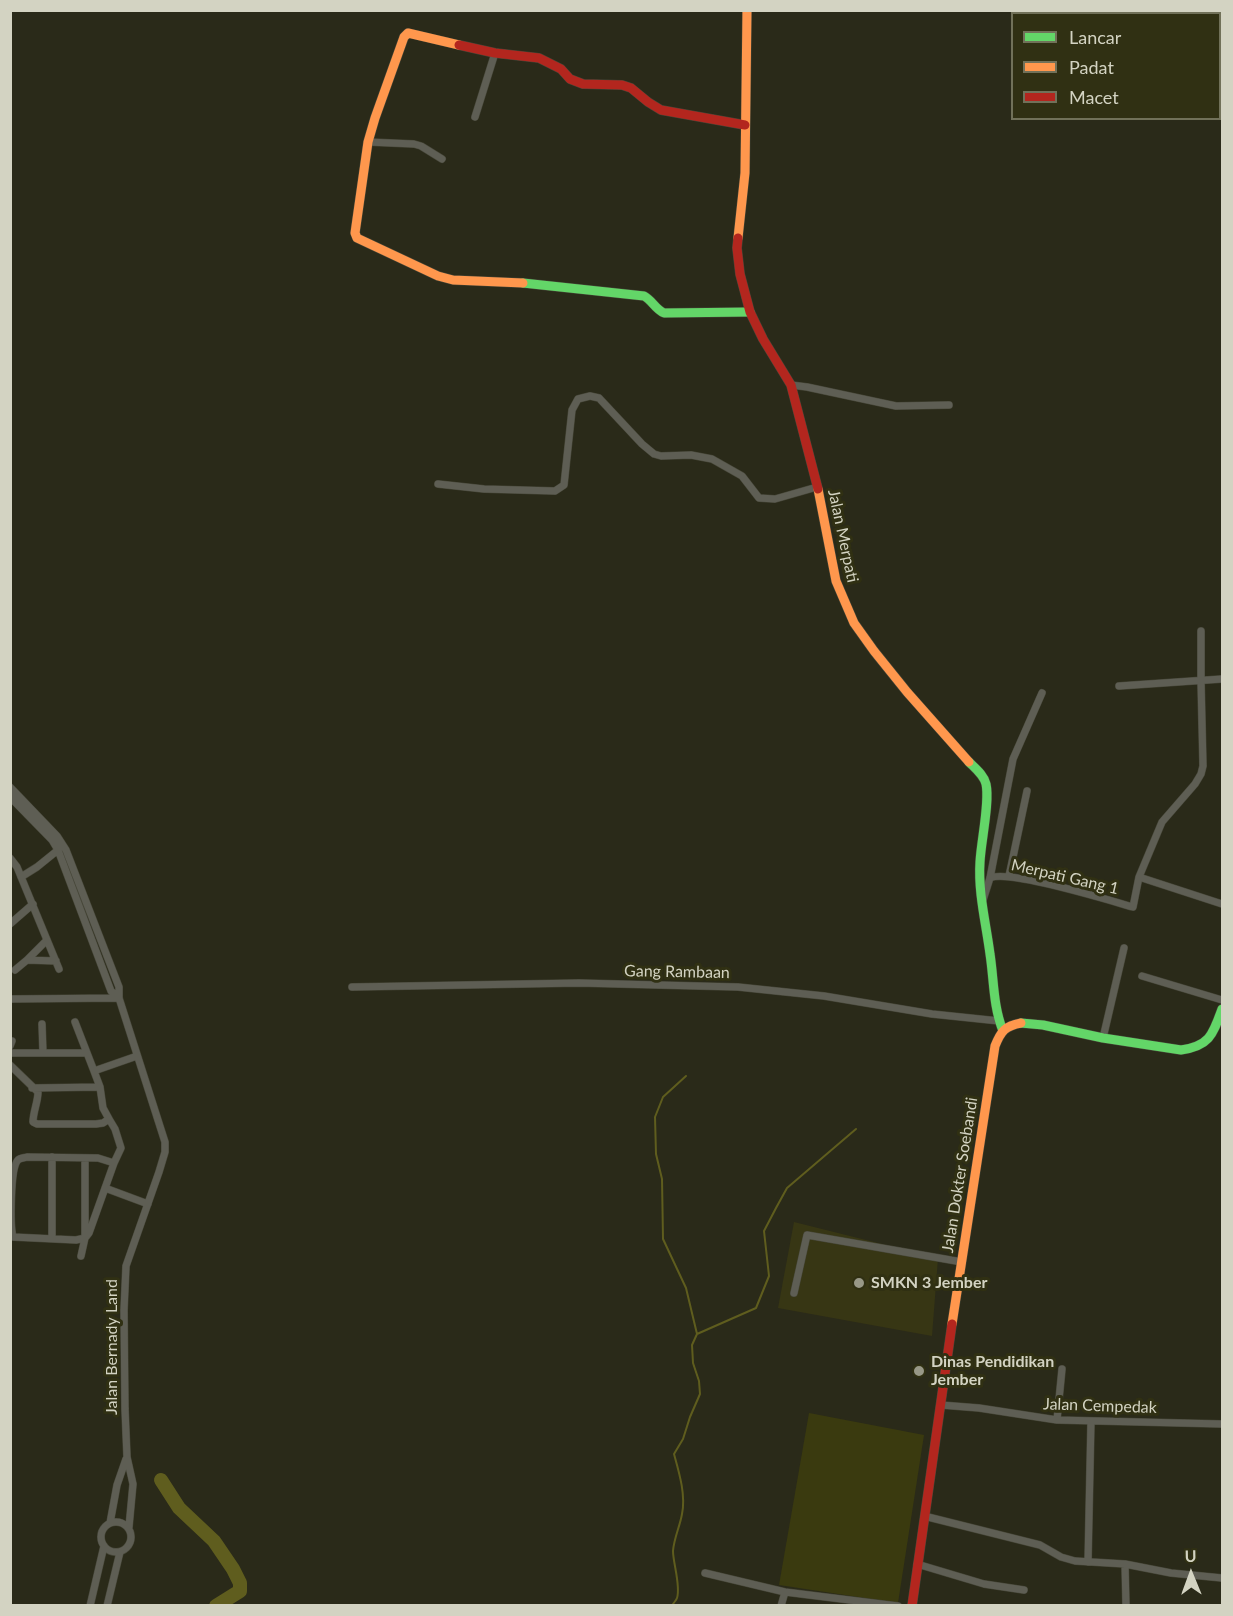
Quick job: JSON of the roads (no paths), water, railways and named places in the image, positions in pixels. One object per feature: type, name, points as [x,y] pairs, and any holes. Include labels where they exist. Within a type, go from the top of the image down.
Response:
[{"type":"street","name":"Jalan Merpati","points":[[747,10],[745,173],[737,248],[740,274],[750,312],[763,339],[791,385],[814,470],[836,581],[854,622],[868,644],[900,684],[974,766],[986,784],[987,796],[979,872],[990,948],[993,990],[1003,1030]]},
{"type":"street","points":[[745,125],[661,110],[631,88],[583,84],[570,79],[561,69],[539,58],[495,53],[413,33],[406,34],[368,142],[355,229],[357,238],[438,276],[453,280],[521,283],[644,296],[660,312],[664,313],[750,312]]},
{"type":"street","points":[[475,117],[495,53]]},
{"type":"street","points":[[368,142],[414,144],[442,159]]},
{"type":"street","points":[[791,385],[896,406],[949,405]]},
{"type":"street","points":[[438,484],[484,489],[555,491],[564,485],[572,410],[578,399],[590,396],[599,398],[654,454],[661,456],[691,455],[712,459],[742,476],[759,498],[775,499],[817,487]]},
{"type":"street","name":"Merpati Gang 1","points":[[982,904],[990,878],[1009,876],[1132,907],[1139,877],[1162,822],[1201,774],[1204,759],[1200,681],[1201,631]]},
{"type":"street","points":[[1119,686],[1222,679]]},
{"type":"street","points":[[990,878],[1013,759],[1042,693]]},
{"type":"street","name":"Jalan Bernady Land","points":[[10,788],[63,844],[119,987],[119,998],[165,1142],[165,1152],[126,1266],[125,1409],[127,1457],[133,1484],[129,1527]]},
{"type":"street","points":[[1009,876],[1027,790]]},
{"type":"street","name":"Jalan Bernady Land","points":[[10,798],[58,849],[111,990],[119,998]]},
{"type":"street","points":[[17,874],[37,867],[58,849]]},
{"type":"street","points":[[10,858],[33,904],[59,969]]},
{"type":"street","points":[[1139,877],[1222,904]]},
{"type":"street","points":[[10,924],[33,904]]},
{"type":"street","points":[[15,970],[47,940]]},
{"type":"street","points":[[1103,1038],[1124,948]]},
{"type":"street","points":[[27,960],[56,961]]},
{"type":"street","points":[[1142,976],[1222,1000]]},
{"type":"street","name":"Gang Rambaan","points":[[352,987],[579,983],[738,987],[824,996],[932,1014],[999,1021]]},
{"type":"street","points":[[10,999],[119,998]]},
{"type":"street","points":[[1003,1030],[1018,1024],[1033,1024],[1103,1038],[1181,1050],[1194,1049],[1205,1044],[1222,1009]]},
{"type":"street","points":[[75,1023],[100,1087],[103,1108],[115,1129],[121,1148],[85,1239],[20,1239],[13,1237],[11,1195],[15,1163],[20,1158],[98,1158],[114,1163]]},
{"type":"street","points":[[42,1024],[43,1053]]},
{"type":"street","name":"Jalan Dokter Soebandi","points":[[912,1605],[995,1046],[1003,1030]]},
{"type":"street","points":[[10,1041],[12,1041],[10,1047]]},
{"type":"street","points":[[10,1053],[86,1053]]},
{"type":"street","points":[[94,1071],[137,1056]]},
{"type":"street","points":[[10,1065],[38,1092],[33,1122],[37,1124],[96,1124],[109,1119]]},
{"type":"street","points":[[32,1088],[100,1087]]},
{"type":"street","points":[[52,1157],[52,1238]]},
{"type":"street","points":[[81,1256],[85,1239],[85,1158]]},
{"type":"street","points":[[105,1188],[148,1204]]},
{"type":"street","points":[[794,1293],[807,1235],[962,1262]]},
{"type":"street","points":[[1057,1420],[1062,1369]]},
{"type":"street","name":"Jalan Cempedak","points":[[941,1405],[979,1408],[1057,1420],[1222,1424]]},
{"type":"street","points":[[1088,1562],[1091,1421]]},
{"type":"street","name":"Jalan Bernady Land","points":[[110,1523],[117,1485],[127,1457]]},
{"type":"street","points":[[924,1516],[1040,1545],[1068,1559],[1125,1564],[1171,1573],[1222,1578]]},
{"type":"street","points":[[90,1605],[104,1546],[101,1536],[104,1528],[114,1521],[122,1522],[129,1527],[132,1535],[128,1548],[120,1552],[110,1551],[104,1546]]},
{"type":"street","points":[[107,1605],[120,1552]]},
{"type":"street","points":[[917,1564],[984,1584],[1024,1590]]},
{"type":"street","points":[[1125,1564],[1126,1605]]},
{"type":"street","points":[[705,1573],[785,1592],[898,1605]]},
{"type":"street","points":[[781,1605],[785,1592]]},
{"type":"waterway","points":[[672,1606],[678,1593],[673,1551],[682,1514],[683,1499],[674,1454],[683,1439],[700,1394],[699,1381],[693,1363],[692,1345],[697,1334],[686,1288],[663,1239],[662,1179],[656,1154],[655,1117],[663,1097],[686,1076]]},
{"type":"waterway","points":[[697,1334],[756,1308],[769,1276],[764,1231],[787,1188],[856,1129]]},
{"type":"waterway","points":[[161,1480],[179,1508],[214,1541],[240,1583],[240,1591],[216,1606]]},
{"type":"place","name":"SMKN 3 Jember","points":[[859,1283]]},
{"type":"place","name":"Dinas Pendidikan Jember","points":[[919,1371]]}]
